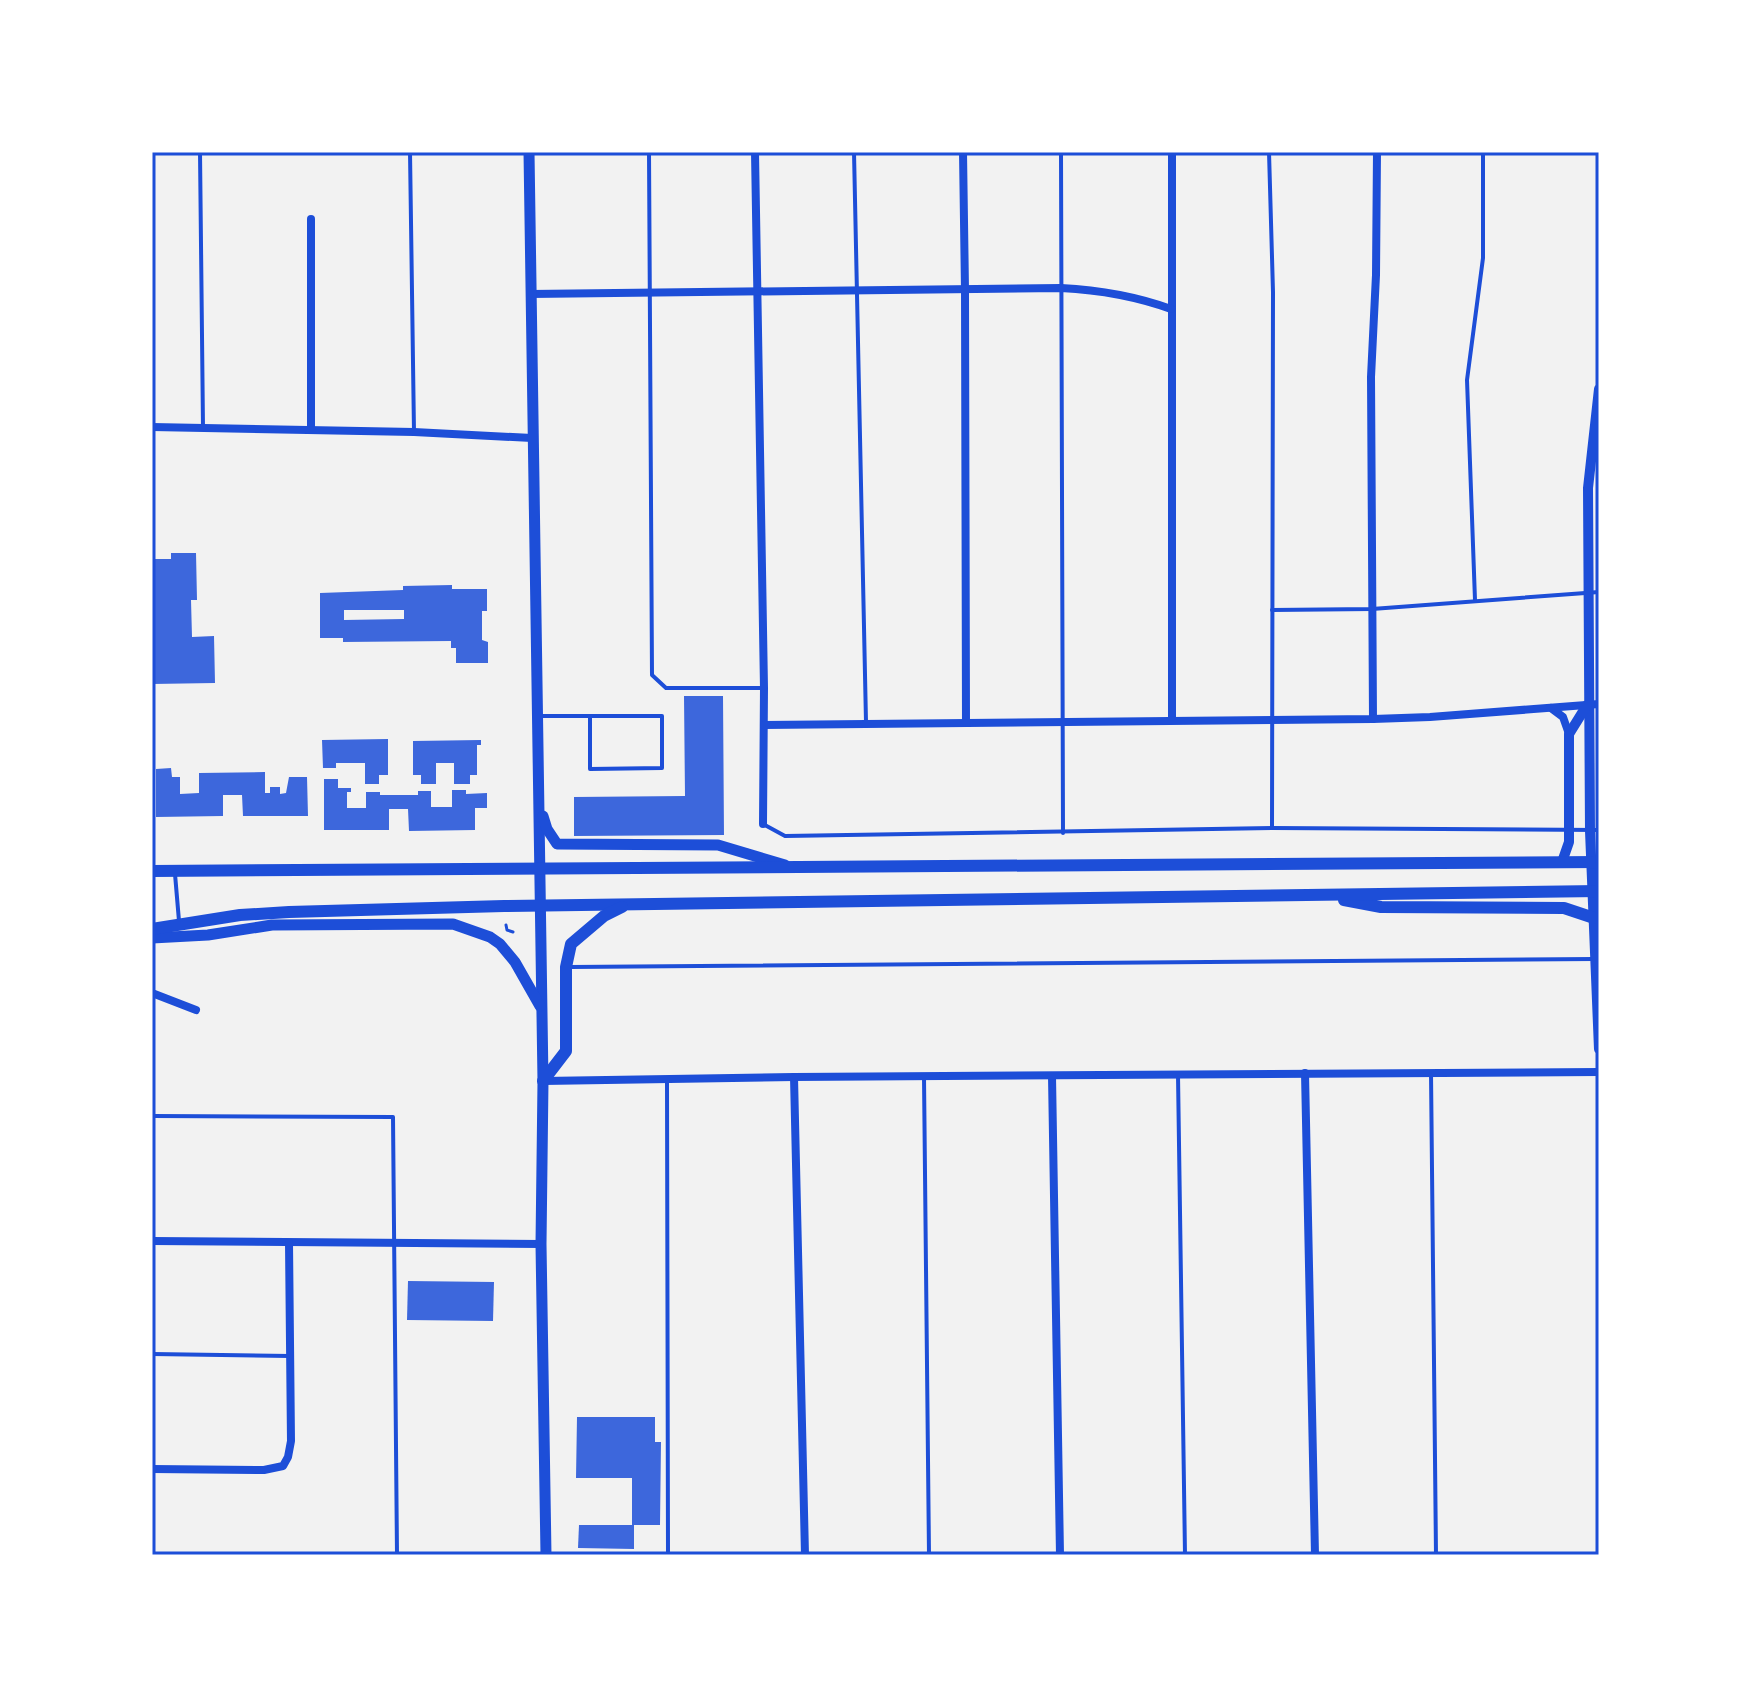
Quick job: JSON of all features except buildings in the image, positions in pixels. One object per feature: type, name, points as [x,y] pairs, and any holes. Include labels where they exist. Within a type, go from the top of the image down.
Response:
[{"type":"main road","points":[[529,152],[543,1081],[541,1244],[546,1555]]},
{"type":"main road","points":[[538,799],[547,829],[557,844],[718,845],[789,866]]},
{"type":"main road","points":[[152,871],[1595,862]]},
{"type":"main road","points":[[152,929],[289,912],[540,905],[1596,891]]},
{"type":"main road","points":[[1321,895],[1381,907],[1564,908],[1594,918]]},
{"type":"main road","points":[[543,1081],[566,1051],[566,967],[571,944],[604,916],[626,905]]},
{"type":"main road","points":[[152,938],[208,935],[272,925],[453,924],[490,937],[500,944],[515,962],[541,1008]]},
{"type":"street","points":[[755,152],[764,688],[763,824]]},
{"type":"street","points":[[963,152],[966,722]]},
{"type":"street","points":[[1172,152],[1172,720]]},
{"type":"street","points":[[1373,719],[1371,377],[1377,152]]},
{"type":"street","points":[[311,219],[311,429]]},
{"type":"street","points":[[530,294],[1061,288],[1114,293],[1171,309]]},
{"type":"street","points":[[1599,389],[1589,463],[1593,593],[1594,918],[1599,1049]]},
{"type":"street","points":[[152,427],[311,429],[532,438]]},
{"type":"street","points":[[764,725],[1373,719],[1593,704]]},
{"type":"street","points":[[1569,734],[1593,704]]},
{"type":"street","points":[[1550,708],[1563,717],[1569,734],[1569,830],[1562,862]]},
{"type":"street","points":[[152,993],[196,1010]]},
{"type":"street","points":[[543,1081],[1599,1072]]},
{"type":"street","points":[[1305,1073],[1315,1555]]},
{"type":"street","points":[[1052,1076],[1060,1555]]},
{"type":"street","points":[[794,1077],[805,1555]]},
{"type":"street","points":[[152,1241],[541,1244]]},
{"type":"street","points":[[152,1469],[264,1470],[283,1466],[291,1441],[289,1243]]},
{"type":"lane","points":[[200,152],[203,427]]},
{"type":"lane","points":[[410,152],[414,432]]},
{"type":"lane","points":[[649,152],[652,675],[666,688],[764,688]]},
{"type":"lane","points":[[854,152],[866,722]]},
{"type":"lane","points":[[1061,152],[1063,833]]},
{"type":"lane","points":[[1269,152],[1273,292],[1272,828]]},
{"type":"lane","points":[[1475,600],[1467,380],[1483,258],[1483,152]]},
{"type":"lane","points":[[1272,610],[1372,609],[1593,593]]},
{"type":"lane","points":[[537,716],[590,716],[662,716],[662,768],[590,769],[590,716]]},
{"type":"lane","points":[[763,824],[785,836],[1272,828],[1594,830]]},
{"type":"lane","points":[[175,871],[179,924]]},
{"type":"lane","points":[[566,967],[1596,959]]},
{"type":"lane","points":[[1431,1073],[1436,1555]]},
{"type":"lane","points":[[1178,1075],[1185,1555]]},
{"type":"lane","points":[[924,1076],[929,1555]]},
{"type":"lane","points":[[667,1078],[668,1555]]},
{"type":"lane","points":[[152,1116],[393,1117],[397,1555]]},
{"type":"lane","points":[[152,1354],[290,1356]]},
{"type":"path","points":[[506,925],[507,930],[513,932]]}]
